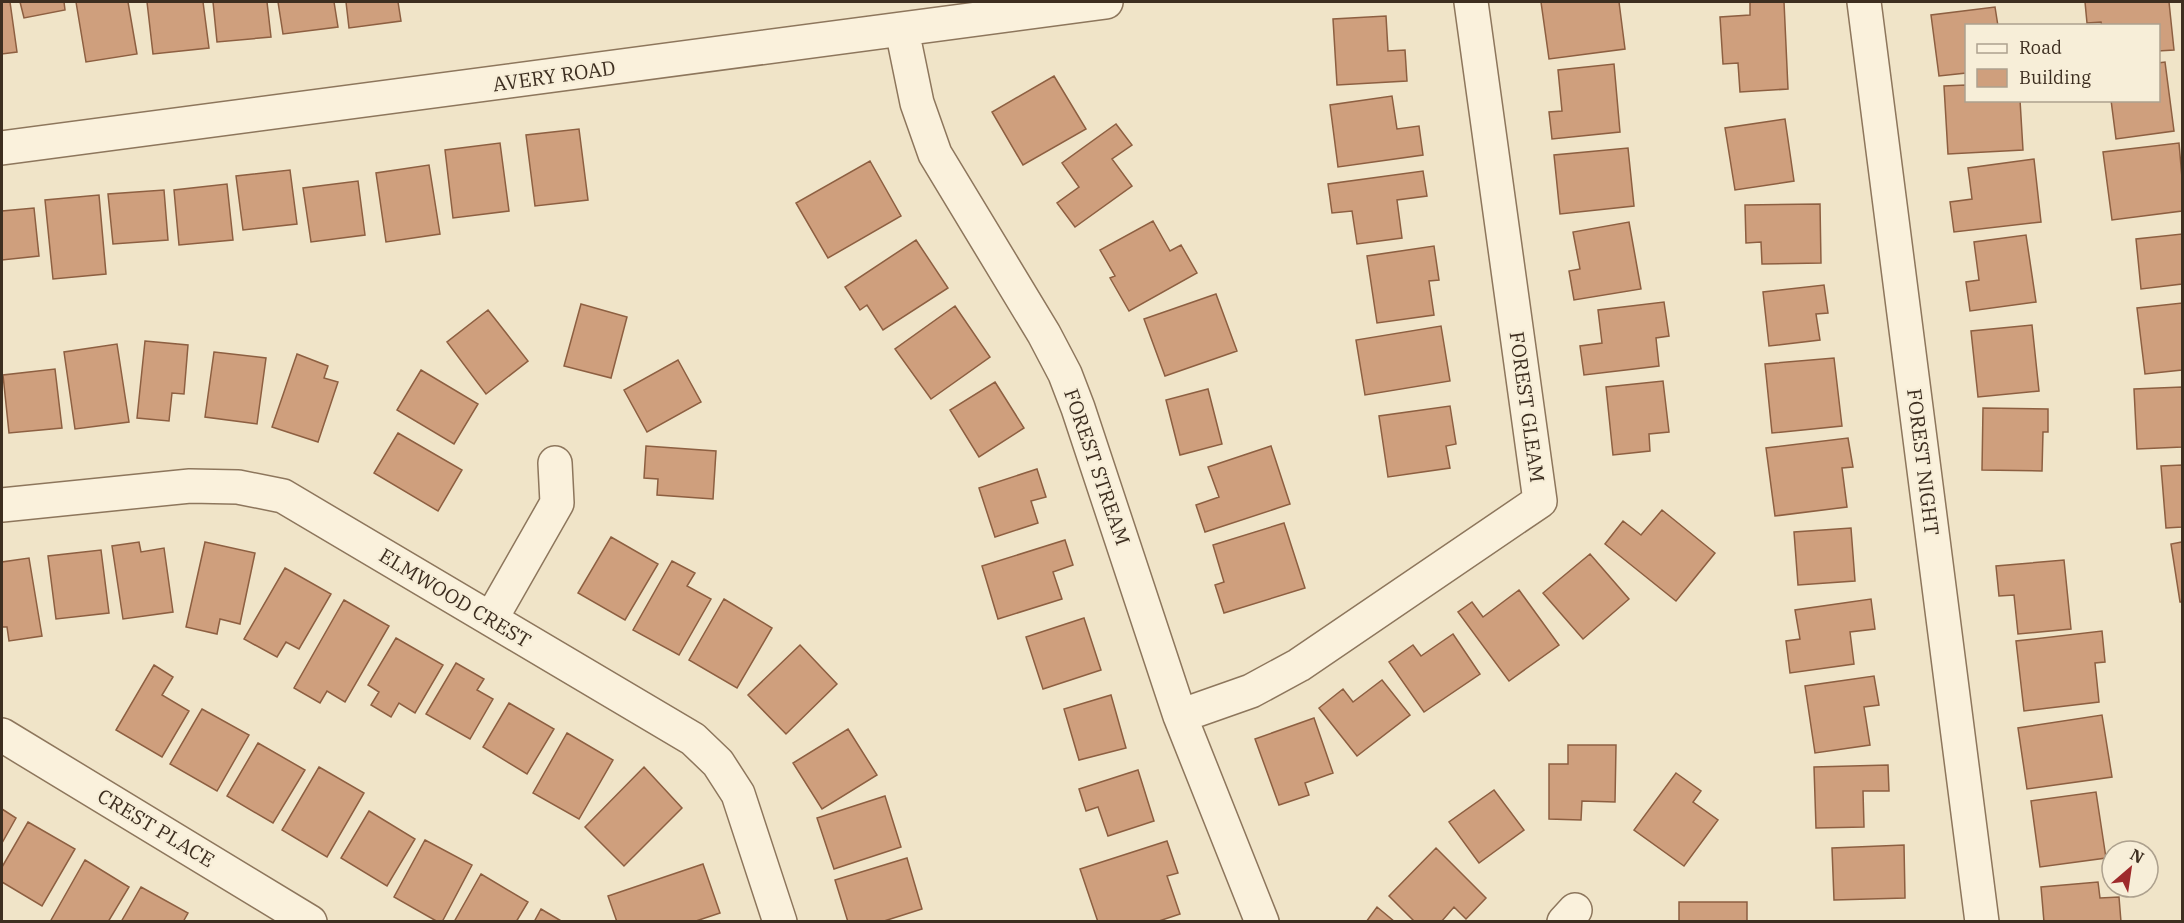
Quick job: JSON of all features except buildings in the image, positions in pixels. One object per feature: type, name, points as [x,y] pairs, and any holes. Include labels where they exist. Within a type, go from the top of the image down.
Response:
[{"type":"street","name":"AVERY ROAD","points":[[2,148],[1106,2]]},
{"type":"street","name":"FOREST GLEAM","points":[[1180,716],[1251,691],[1299,665],[1540,501],[1471,2]]},
{"type":"street","name":"FOREST NIGHT","points":[[1864,2],[1982,921]]},
{"type":"street","name":"FOREST STREAM","points":[[902,30],[917,103],[935,154],[1044,334],[1065,374],[1180,716],[1262,921]]},
{"type":"street","points":[[491,619],[557,503],[555,463]]},
{"type":"street","name":"ELMWOOD CREST","points":[[2,505],[190,486],[238,486],[283,496],[693,739],[718,763],[738,794],[780,921]]},
{"type":"street","name":"CREST PLACE","points":[[2,735],[310,921]]}]
